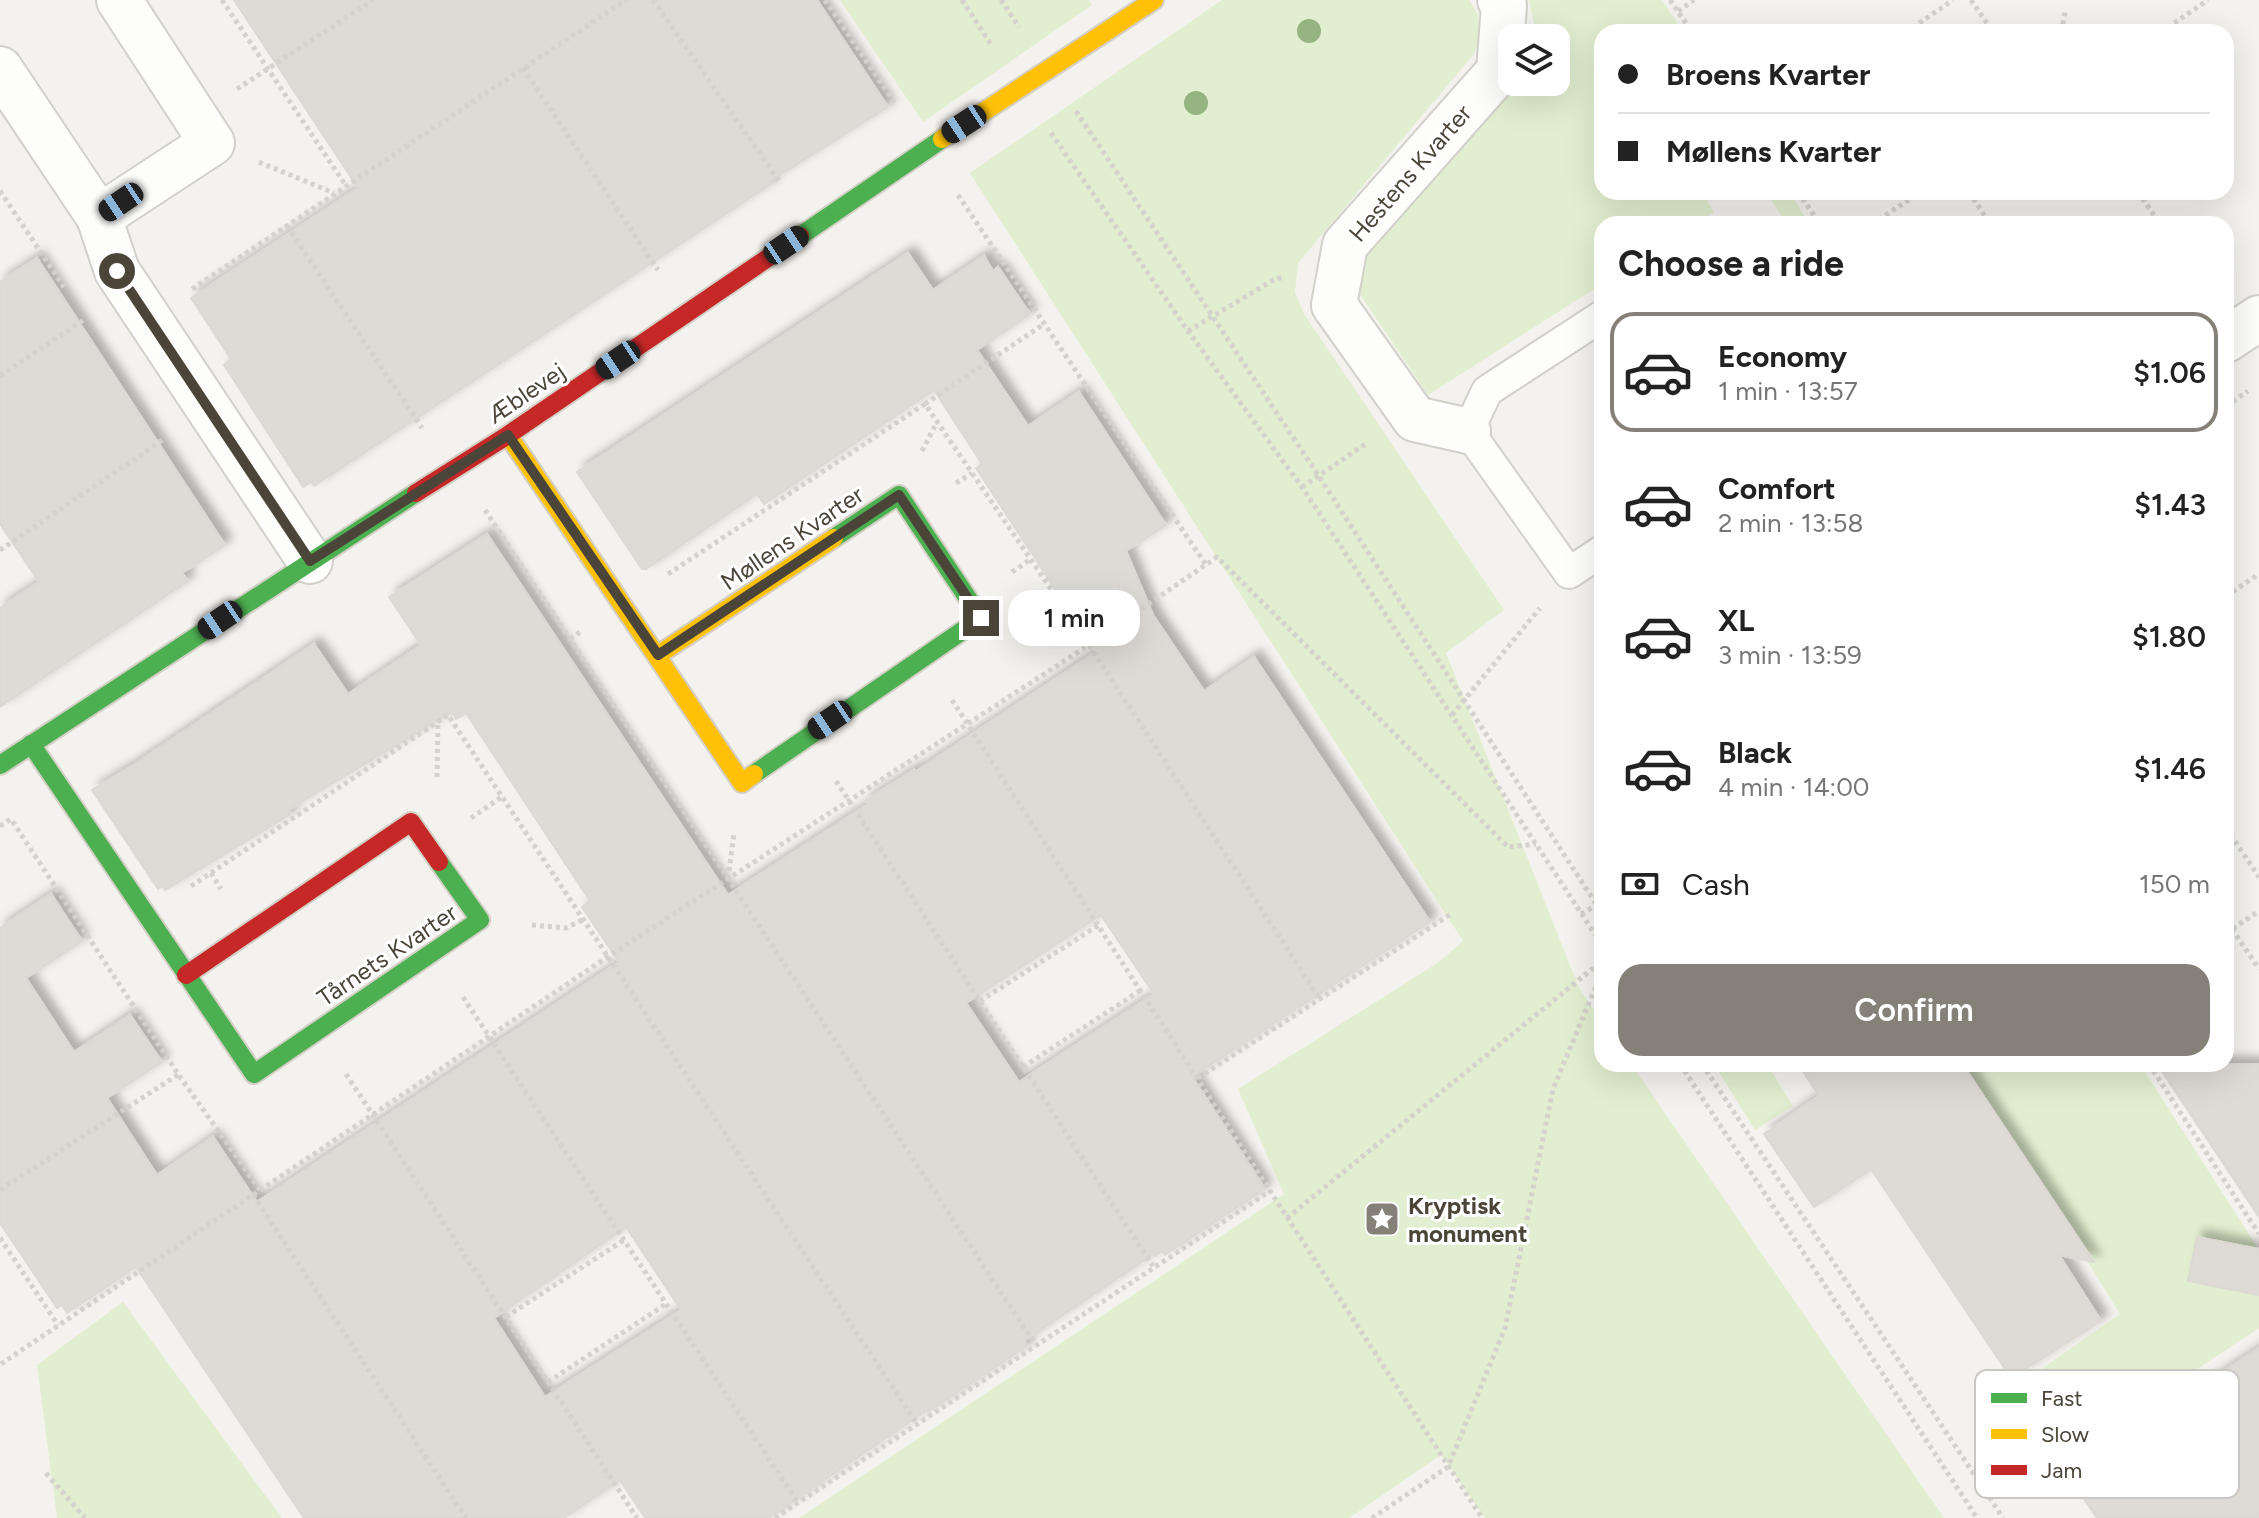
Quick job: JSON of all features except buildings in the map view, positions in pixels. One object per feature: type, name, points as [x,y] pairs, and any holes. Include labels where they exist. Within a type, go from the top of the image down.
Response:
[{"type":"street","points":[[99,217],[212,143],[119,0]]},
{"type":"street","name":"Æblevej","points":[[0,765],[508,435],[934,144],[1154,0]]},
{"type":"street","name":"Hestens Kvarter","points":[[1412,414],[1334,305],[1345,245],[1499,71],[1504,6],[1500,0]]},
{"type":"street","points":[[0,69],[99,217],[117,271],[310,561]]},
{"type":"street","points":[[2234,335],[2259,318]]},
{"type":"street","points":[[1412,414],[1415,419],[1468,431]]},
{"type":"street","name":"Møllens Kvarter","points":[[508,435],[742,783],[981,618],[899,495],[658,655]]},
{"type":"street","name":"Tårnets Kvarter","points":[[31,744],[186,975],[254,1074],[480,920],[411,822],[186,975]]},
{"type":"lane","points":[[1594,321],[1487,391],[1468,431],[1569,573],[1594,556]]},
{"type":"path","points":[[222,0],[346,186]]},
{"type":"path","points":[[268,69],[373,0]]},
{"type":"path","points":[[148,319],[626,0]]},
{"type":"path","points":[[653,0],[811,228]]},
{"type":"path","points":[[825,0],[934,144]]},
{"type":"path","points":[[962,0],[993,48]]},
{"type":"path","points":[[1001,0],[1025,35]]},
{"type":"path","points":[[1670,0],[1687,24]]},
{"type":"path","points":[[1678,11],[1694,0]]},
{"type":"path","points":[[1918,24],[1953,0]]},
{"type":"path","points":[[1971,0],[1988,24]]},
{"type":"path","points":[[2173,24],[2208,0]]},
{"type":"path","points":[[2063,24],[2066,9]]},
{"type":"path","points":[[523,68],[687,313]]},
{"type":"path","points":[[1067,98],[1594,895]]},
{"type":"path","points":[[1051,133],[1188,331],[1302,487],[1594,933]]},
{"type":"path","points":[[212,143],[335,194]]},
{"type":"path","points":[[958,195],[1206,565]]},
{"type":"path","points":[[1884,216],[1909,200]]},
{"type":"path","points":[[287,226],[451,471]]},
{"type":"path","points":[[1188,331],[1275,279]]},
{"type":"path","points":[[0,376],[85,319]]},
{"type":"path","points":[[925,404],[1044,324]]},
{"type":"path","points":[[2234,401],[2259,384]]},
{"type":"path","points":[[1302,487],[1412,414]]},
{"type":"path","points":[[0,550],[164,439]]},
{"type":"path","points":[[481,504],[1035,1344]]},
{"type":"path","points":[[1,1364],[609,956],[1089,645],[1217,557],[1508,847],[1536,844]]},
{"type":"path","points":[[1452,715],[1569,573]]},
{"type":"path","points":[[2234,591],[2259,574]]},
{"type":"path","points":[[1089,645],[1320,999]]},
{"type":"path","points":[[923,657],[1482,1518]]},
{"type":"path","points":[[849,800],[1153,1266]]},
{"type":"path","points":[[0,826],[11,819],[178,1074],[260,1190]]},
{"type":"path","points":[[2234,840],[2259,877]]},
{"type":"path","points":[[1581,914],[1594,906]]},
{"type":"path","points":[[2234,928],[2259,911]]},
{"type":"path","points":[[1198,1078],[1451,914]]},
{"type":"path","points":[[980,1001],[1099,925]]},
{"type":"path","points":[[2234,937],[2259,969]]},
{"type":"path","points":[[609,956],[917,1424]]},
{"type":"path","points":[[1287,1218],[1594,968]]},
{"type":"path","points":[[1023,1067],[1141,990]]},
{"type":"path","points":[[1372,1518],[1448,1467],[1505,1328],[1553,1089],[1594,991]]},
{"type":"path","points":[[489,1036],[798,1503]]},
{"type":"path","points":[[0,1190],[230,1040]]},
{"type":"path","points":[[1685,1072],[1977,1518]]},
{"type":"path","points":[[1707,1072],[1975,1476]]},
{"type":"path","points":[[2154,1072],[2259,1234]]},
{"type":"path","points":[[372,1115],[637,1518]]},
{"type":"path","points":[[775,1518],[1270,1191]]},
{"type":"path","points":[[253,1195],[466,1518]]},
{"type":"path","points":[[0,1238],[58,1325]]},
{"type":"path","points":[[506,1317],[624,1240]]},
{"type":"path","points":[[548,1382],[666,1304]]},
{"type":"path","points":[[46,1473],[85,1518]]},
{"type":"path","points":[[1990,1498],[2003,1518]]},
{"type":"green space","points":[[840,0],[1089,0],[1092,5],[923,122]]},
{"type":"green space","points":[[1222,0],[1469,0],[1477,14],[1481,32],[1474,54],[1298,263],[1295,292],[1304,314],[1504,610],[1446,653],[1579,988],[1594,1010],[1594,1072],[1637,1072],[1944,1518],[1485,1518],[1441,1455],[1349,1518],[799,1518],[1284,1194],[1238,1089],[1439,962],[1463,941],[970,173]]},
{"type":"green space","points":[[1529,0],[1662,0],[1678,24],[1594,24],[1594,200],[1708,200],[1714,212],[1708,216],[1594,216],[1594,289],[1428,395],[1357,290],[1361,260],[1508,96],[1570,96],[1570,24],[1534,24]]},
{"type":"green space","points":[[1771,200],[1794,200],[1805,216],[1782,216]]},
{"type":"green space","points":[[1719,1072],[1772,1072],[1793,1106],[1755,1130]]},
{"type":"green space","points":[[1970,1072],[2145,1072],[2259,1250],[2259,1328],[2196,1370],[2040,1370],[2120,1314]]},
{"type":"green space","points":[[123,1302],[282,1518],[57,1518],[37,1365]]},
{"type":"traffic: fast","points":[[800,236],[942,139]]},
{"type":"traffic: fast","points":[[0,765],[416,493]]},
{"type":"traffic: fast","points":[[754,774],[981,618],[899,495],[834,538]]},
{"type":"traffic: fast","points":[[31,744],[254,1074],[480,920],[439,862]]},
{"type":"traffic: slow","points":[[1101,35],[1154,0]]},
{"type":"traffic: slow","points":[[942,139],[1101,35]]},
{"type":"traffic: slow","points":[[508,435],[742,783],[754,774]]},
{"type":"traffic: slow","points":[[658,655],[834,538]]},
{"type":"traffic: jam","points":[[416,493],[508,435],[800,236]]},
{"type":"traffic: jam","points":[[186,975],[411,822],[439,862]]},
{"type":"place","name":"Kryptisk monument","points":[[1382,1219]]},
{"type":"route","points":[[117,271],[310,561],[508,435],[658,655],[899,495],[981,618]]}]
